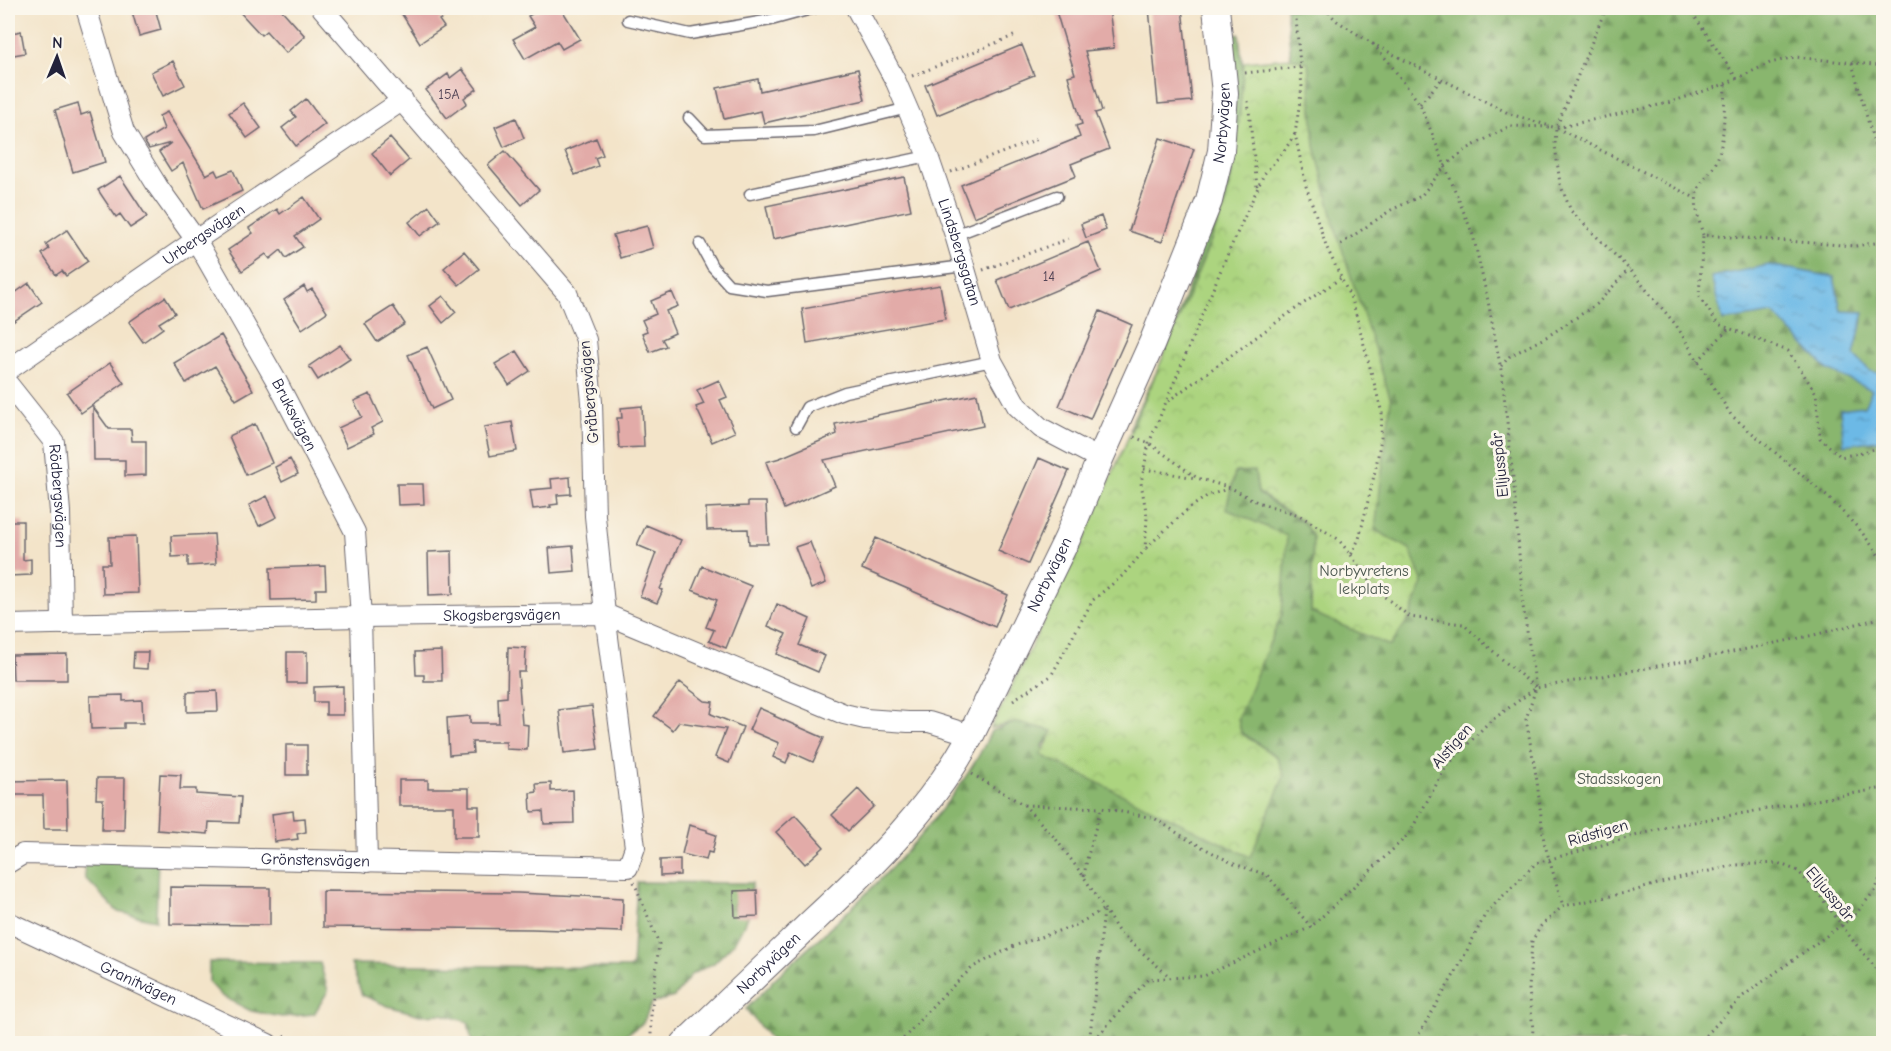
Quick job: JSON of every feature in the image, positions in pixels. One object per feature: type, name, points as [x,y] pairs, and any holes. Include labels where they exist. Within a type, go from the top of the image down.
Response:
[{"type":"street","name":"Bruksvägen","points":[[86,8],[124,132],[158,187],[196,240],[277,382],[355,532],[360,617],[367,861]]},
{"type":"street","name":"Gråbergsvägen","points":[[322,8],[567,293],[586,340],[592,402],[595,516],[605,614],[635,847],[628,867]]},
{"type":"street","name":"Lindsbergsgatan","points":[[856,8],[896,82],[928,156],[955,235],[992,361],[1017,406],[1041,428],[1100,459]]},
{"type":"street","name":"Norbyvägen","points":[[674,1040],[847,889],[900,835],[959,759],[1067,539],[1152,343],[1209,201],[1221,151],[1225,93],[1216,8]]},
{"type":"street","name":"Urbergsvägen","points":[[8,370],[403,100]]},
{"type":"street","name":"Rödbergsvägen","points":[[8,384],[54,442],[60,512],[62,624]]},
{"type":"street","name":"Skogsbergsvägen","points":[[8,626],[360,617],[605,614],[844,714],[865,719],[929,722],[971,735]]},
{"type":"street","name":"Grönstensvägen","points":[[8,863],[23,854],[628,867]]},
{"type":"street","name":"Granitvägen","points":[[8,922],[268,1044]]},
{"type":"lane","points":[[628,20],[690,34],[771,20],[815,8]]},
{"type":"lane","points":[[689,118],[705,135],[814,131],[908,108]]},
{"type":"lane","points":[[750,194],[928,156]]},
{"type":"lane","points":[[955,235],[1057,196]]},
{"type":"lane","points":[[700,244],[712,266],[729,285],[767,291],[966,271]]},
{"type":"lane","points":[[796,427],[807,407],[845,392],[992,361]]},
{"type":"path","points":[[1295,8],[1302,87],[1295,134],[1306,186],[1327,248],[1353,303],[1382,413],[1376,467],[1359,538],[1351,555]]},
{"type":"path","points":[[1324,8],[1337,21],[1373,44],[1510,114],[1556,128],[1695,198]]},
{"type":"path","points":[[1606,8],[1556,128],[1560,184],[1570,211],[1629,269],[1676,325],[1731,415],[1830,499],[1860,530],[1884,564]]},
{"type":"path","points":[[1689,8],[1737,79]]},
{"type":"path","points":[[896,82],[1016,35]]},
{"type":"path","name":"Elljusspår","points":[[1373,44],[1420,104],[1473,235],[1501,366],[1514,487],[1523,606],[1536,688],[1526,719],[1548,860],[1563,906],[1630,892],[1736,865],[1778,863],[1798,871],[1818,893],[1884,978]]},
{"type":"path","points":[[1341,244],[1391,210],[1421,196],[1446,165],[1467,149],[1510,126],[1556,128],[1668,103],[1725,84],[1770,63],[1795,57],[1884,66]]},
{"type":"path","points":[[1852,63],[1884,178]]},
{"type":"path","points":[[1245,73],[1300,68]]},
{"type":"path","points":[[1420,104],[1442,79]]},
{"type":"path","points":[[1725,84],[1719,155],[1714,169],[1703,179],[1695,198],[1703,235],[1699,296],[1718,324],[1788,351],[1816,393],[1820,438],[1841,456],[1884,447]]},
{"type":"path","points":[[1145,550],[1147,517],[1141,483],[1149,443],[1264,174],[1295,134]]},
{"type":"path","points":[[936,178],[1038,139]]},
{"type":"path","points":[[1703,235],[1855,246],[1881,242],[1884,237]]},
{"type":"path","points":[[966,271],[1068,239]]},
{"type":"path","points":[[1501,366],[1510,356],[1548,336],[1597,304],[1629,269]]},
{"type":"path","points":[[1166,402],[1341,278]]},
{"type":"path","points":[[1698,361],[1729,328]]},
{"type":"path","points":[[1114,428],[1149,443],[1197,478]]},
{"type":"path","points":[[1144,469],[1197,478],[1231,488],[1257,502],[1299,515],[1338,539],[1376,590],[1410,617],[1463,624],[1536,688]]},
{"type":"path","points":[[1012,701],[1051,676],[1093,600],[1122,576],[1145,550],[1187,510],[1207,496],[1231,488]]},
{"type":"path","name":"Alstigen","points":[[1090,1044],[1148,979],[1204,976],[1311,927],[1409,834],[1446,767],[1488,723],[1536,688],[1713,656],[1814,635],[1884,617]]},
{"type":"path","points":[[959,759],[973,776],[1024,805],[1055,838],[1084,877],[1118,931],[1172,978]]},
{"type":"path","name":"Ridstigen","points":[[1413,1044],[1458,968],[1486,913],[1536,863],[1671,826],[1884,788]]},
{"type":"path","points":[[1024,805],[1101,808],[1154,818],[1185,838],[1234,864],[1267,875],[1311,927]]},
{"type":"path","points":[[1084,877],[1101,808]]},
{"type":"path","points":[[628,867],[659,944],[651,1014],[651,1044]]},
{"type":"path","points":[[1698,1044],[1743,996],[1854,916],[1876,889],[1884,867]]},
{"type":"path","points":[[1531,1044],[1533,1030],[1529,989],[1532,941],[1541,926],[1563,906]]},
{"type":"path","points":[[901,1044],[935,1003],[973,967],[1014,946],[1076,925],[1104,909]]},
{"type":"path","points":[[1090,1044],[1104,909]]},
{"type":"path","points":[[656,1044],[674,1040]]},
{"type":"green space","name":"Stadsskogen","points":[[1286,8],[1883,8],[1883,1043],[774,1044],[746,1009],[772,981],[864,896],[908,850],[960,784],[977,759],[991,731],[1017,722],[1054,731],[1042,747],[1144,793],[1277,757],[1241,732],[1237,718],[1282,614],[1226,509],[1235,472],[1255,471],[1258,493],[1304,523],[1313,537],[1311,612],[1375,536],[1326,234],[1302,61],[1291,58]]},
{"type":"green space","points":[[1239,34],[1243,69],[1254,85],[1251,142],[1133,433],[1130,429],[1134,417],[1160,365],[1197,263],[1231,37]]},
{"type":"green space","name":"Norbyvretens lekplats","points":[[1291,58],[1308,62],[1315,146],[1335,227],[1391,400],[1375,530],[1410,549],[1423,583],[1410,617],[1390,646],[1311,612],[1313,537],[1304,523],[1258,492],[1255,471],[1235,472],[1226,509],[1287,536],[1282,614],[1238,718],[1241,733],[1277,757],[1284,776],[1250,857],[1041,755],[1053,731],[1018,722],[991,728],[1082,544],[1167,348],[1225,206],[1236,156],[1244,62]]},
{"type":"green space","points":[[83,856],[158,858],[156,920],[118,912],[85,878]]},
{"type":"green space","points":[[637,882],[752,883],[750,913],[734,943],[714,963],[692,974],[674,997],[652,1003],[643,1023],[614,1043],[472,1043],[468,1022],[442,1014],[420,1015],[388,1006],[362,995],[351,964],[632,968]]},
{"type":"green space","points":[[209,962],[320,963],[328,991],[314,1014],[282,1017],[251,1011],[222,996],[209,982]]},
{"type":"water","points":[[1769,265],[1834,277],[1841,311],[1864,312],[1854,355],[1870,371],[1883,374],[1883,439],[1844,445],[1840,409],[1864,406],[1872,390],[1828,370],[1773,313],[1723,321],[1711,277]]},
{"type":"building","points":[[131,8],[155,8],[161,30],[139,36]]},
{"type":"building","points":[[236,8],[280,8],[305,36],[286,53],[266,31],[261,35]]},
{"type":"building","points":[[398,8],[459,8],[439,20],[444,27],[420,43]]},
{"type":"building","points":[[543,8],[561,8],[580,39],[562,49],[557,41],[525,59],[513,39],[535,27],[528,16]]},
{"type":"building","points":[[1055,8],[1109,8],[1114,48],[1085,51],[1102,111],[1095,113],[1109,149],[1071,164],[1076,176],[974,217],[961,185],[1080,137],[1076,126],[1082,124],[1068,76],[1075,74]]},
{"type":"building","points":[[1149,8],[1182,8],[1192,101],[1158,104]]},
{"type":"building","points":[[21,31],[25,53],[8,56],[8,34]]},
{"type":"building","points":[[1022,45],[1034,75],[937,115],[925,85]]},
{"type":"building","points":[[173,61],[185,85],[163,96],[151,72]]},
{"type":"building","points":[[462,69],[477,89],[464,98],[467,103],[447,118],[426,90],[448,74],[450,78]]},
{"type":"building","points":[[858,69],[865,100],[764,123],[761,111],[724,119],[717,88],[758,79],[760,91]]},
{"type":"building","points":[[306,99],[325,124],[296,146],[282,128],[296,117],[291,111]]},
{"type":"building","points":[[78,103],[81,115],[90,112],[105,162],[73,172],[55,110]]},
{"type":"building","points":[[243,103],[261,128],[247,138],[229,113]]},
{"type":"building","points":[[167,112],[206,175],[215,170],[218,176],[233,170],[242,191],[203,209],[183,163],[171,171],[159,152],[171,143],[149,149],[144,141],[164,129],[159,116]]},
{"type":"building","points":[[516,118],[524,138],[504,147],[495,127]]},
{"type":"building","points":[[390,138],[409,160],[390,176],[372,153]]},
{"type":"building","points":[[596,138],[603,155],[595,158],[598,166],[575,175],[565,151]]},
{"type":"building","points":[[1160,138],[1194,149],[1162,242],[1129,231]]},
{"type":"building","points":[[505,151],[539,190],[522,205],[488,165]]},
{"type":"building","points":[[120,176],[147,217],[130,228],[120,214],[116,217],[98,190]]},
{"type":"building","points":[[904,177],[911,210],[773,239],[766,206]]},
{"type":"building","points":[[304,197],[319,219],[295,236],[303,247],[286,258],[281,250],[270,259],[266,254],[242,271],[228,250],[253,233],[249,228],[277,209],[280,214]]},
{"type":"building","points":[[429,206],[440,221],[420,236],[409,222]]},
{"type":"building","points":[[1101,216],[1106,230],[1086,238],[1081,224]]},
{"type":"building","points":[[647,226],[653,248],[620,258],[613,235]]},
{"type":"building","points":[[67,230],[88,261],[66,276],[62,271],[56,275],[42,254],[49,249],[46,244]]},
{"type":"building","points":[[1088,242],[1101,271],[1009,310],[997,280]]},
{"type":"building","points":[[464,251],[479,269],[459,285],[444,268]]},
{"type":"building","points":[[29,283],[42,302],[8,325],[8,298]]},
{"type":"building","points":[[940,285],[946,319],[807,343],[802,309]]},
{"type":"building","points":[[304,286],[307,292],[312,289],[327,312],[302,329],[284,300]]},
{"type":"building","points":[[672,292],[678,306],[666,311],[675,333],[662,339],[666,346],[650,352],[642,333],[647,331],[642,320],[656,314],[651,301]]},
{"type":"building","points":[[443,296],[456,312],[443,323],[430,306]]},
{"type":"building","points":[[165,297],[175,313],[159,323],[163,328],[143,342],[129,322]]},
{"type":"building","points":[[393,306],[405,324],[377,342],[365,324]]},
{"type":"building","points":[[1100,311],[1132,325],[1090,419],[1059,406]]},
{"type":"building","points":[[221,335],[253,390],[236,400],[215,366],[186,383],[174,363]]},
{"type":"building","points":[[340,345],[350,359],[318,380],[309,366]]},
{"type":"building","points":[[427,347],[451,400],[432,409],[408,355]]},
{"type":"building","points":[[517,351],[530,371],[509,385],[495,364]]},
{"type":"building","points":[[110,363],[124,383],[81,413],[67,393]]},
{"type":"building","points":[[719,380],[727,397],[720,400],[735,432],[712,442],[696,407],[704,404],[697,390]]},
{"type":"building","points":[[370,394],[383,422],[371,428],[374,434],[347,447],[338,428],[362,417],[354,401]]},
{"type":"building","points":[[977,394],[983,426],[824,460],[835,486],[784,509],[766,462],[837,434],[835,424]]},
{"type":"building","points":[[642,406],[644,447],[619,448],[617,418],[622,418],[621,408]]},
{"type":"building","points":[[93,407],[109,429],[131,429],[132,441],[146,441],[146,475],[125,476],[125,460],[94,460]]},
{"type":"building","points":[[512,422],[517,451],[490,456],[484,427]]},
{"type":"building","points":[[255,424],[272,463],[246,475],[229,436]]},
{"type":"building","points":[[1039,458],[1069,471],[1028,564],[998,551]]},
{"type":"building","points":[[290,459],[298,474],[282,482],[275,467]]},
{"type":"building","points":[[570,477],[571,494],[557,495],[558,504],[550,505],[551,507],[533,509],[530,490],[552,488],[551,479]]},
{"type":"building","points":[[397,484],[423,484],[424,504],[398,505]]},
{"type":"building","points":[[267,496],[277,517],[259,526],[249,505]]},
{"type":"building","points":[[748,502],[766,502],[768,544],[749,544],[748,529],[707,530],[706,508],[748,506]]},
{"type":"building","points":[[8,521],[23,521],[23,560],[31,559],[31,575],[8,576]]},
{"type":"building","points":[[646,525],[681,540],[660,589],[663,590],[657,603],[640,596],[656,553],[637,545]]},
{"type":"building","points":[[214,534],[216,564],[188,566],[188,556],[172,557],[171,536]]},
{"type":"building","points":[[136,536],[138,593],[103,594],[102,564],[110,564],[109,537]]},
{"type":"building","points":[[876,538],[1008,595],[995,627],[862,569]]},
{"type":"building","points":[[810,542],[826,583],[811,589],[795,547]]},
{"type":"building","points":[[573,546],[575,571],[551,573],[549,548]]},
{"type":"building","points":[[452,551],[453,594],[429,595],[428,552]]},
{"type":"building","points":[[325,566],[326,589],[316,589],[316,599],[271,600],[270,568]]},
{"type":"building","points":[[702,566],[751,586],[726,648],[709,641],[714,630],[706,627],[717,600],[692,590]]},
{"type":"building","points":[[777,604],[810,619],[799,645],[825,656],[818,672],[777,654],[786,634],[768,626]]},
{"type":"building","points":[[508,647],[526,648],[525,672],[518,672],[522,724],[528,725],[527,750],[506,749],[506,742],[472,742],[473,753],[449,755],[447,718],[470,716],[470,723],[499,723],[498,698],[507,697]]},
{"type":"building","points":[[441,651],[442,681],[424,681],[424,675],[416,675],[415,652]]},
{"type":"building","points":[[134,652],[148,652],[147,669],[133,668]]},
{"type":"building","points":[[287,652],[307,652],[307,683],[287,683]]},
{"type":"building","points":[[67,654],[67,680],[13,680],[12,655]]},
{"type":"building","points":[[680,682],[705,701],[713,702],[711,714],[743,727],[729,763],[715,757],[726,729],[679,722],[673,730],[654,716]]},
{"type":"building","points":[[343,686],[343,715],[326,715],[326,702],[314,702],[314,687]]},
{"type":"building","points":[[217,691],[218,711],[187,712],[187,692]]},
{"type":"building","points":[[123,695],[123,701],[142,700],[143,723],[124,723],[124,728],[91,729],[90,696]]},
{"type":"building","points":[[592,706],[598,749],[564,753],[559,710]]},
{"type":"building","points":[[759,708],[824,738],[813,762],[791,752],[786,763],[773,757],[779,743],[749,730]]},
{"type":"building","points":[[286,745],[307,745],[307,775],[286,775]]},
{"type":"building","points":[[160,774],[181,775],[180,789],[196,789],[196,794],[241,797],[239,823],[209,822],[208,834],[157,830]]},
{"type":"building","points":[[97,778],[125,778],[124,830],[102,830],[103,799],[96,799]]},
{"type":"building","points":[[67,780],[68,829],[44,829],[43,795],[8,795],[8,781]]},
{"type":"building","points":[[399,780],[428,780],[428,788],[469,788],[469,806],[479,806],[479,837],[454,837],[454,806],[399,806]]},
{"type":"building","points":[[551,783],[551,791],[573,790],[574,823],[544,824],[543,811],[531,812],[530,793],[537,792],[536,784]]},
{"type":"building","points":[[858,789],[874,806],[848,831],[832,815]]},
{"type":"building","points":[[293,811],[294,819],[305,818],[306,832],[297,834],[298,839],[275,842],[272,814]]},
{"type":"building","points":[[795,815],[824,847],[805,864],[776,832]]},
{"type":"building","points":[[689,825],[716,835],[712,853],[708,852],[706,860],[682,854]]},
{"type":"building","points":[[680,859],[680,875],[660,876],[660,860]]},
{"type":"building","points":[[170,887],[270,888],[270,925],[170,924]]},
{"type":"building","points":[[757,890],[758,916],[735,917],[734,891]]},
{"type":"building","points":[[323,891],[518,893],[623,898],[622,932],[323,927]]}]
